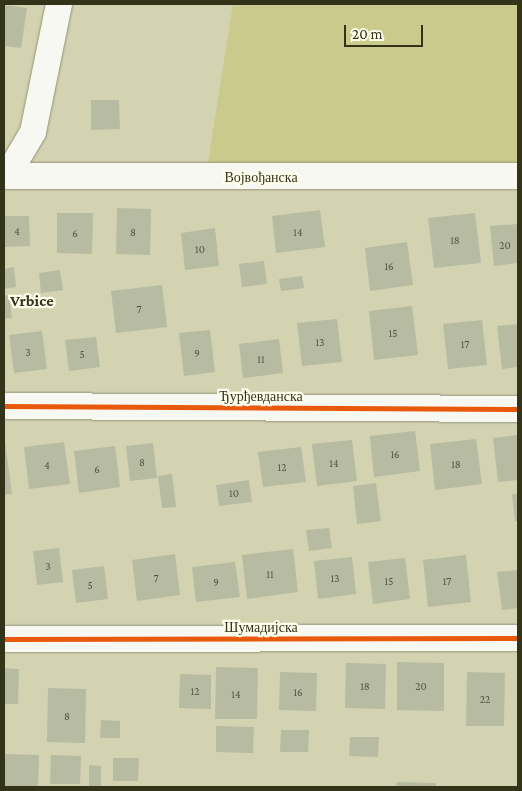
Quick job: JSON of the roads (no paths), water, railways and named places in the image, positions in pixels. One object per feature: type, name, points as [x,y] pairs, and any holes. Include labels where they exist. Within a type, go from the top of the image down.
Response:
[{"type":"street","points":[[5,176],[33,132],[59,4]]},
{"type":"street","name":"Војвођанска","points":[[5,176],[518,176]]},
{"type":"street","name":"Ђурђевданска","points":[[4,406],[518,409]]},
{"type":"street","name":"Шумадијска","points":[[4,639],[518,638]]},
{"type":"district","name":"Vrbice","points":[[32,301]]}]
